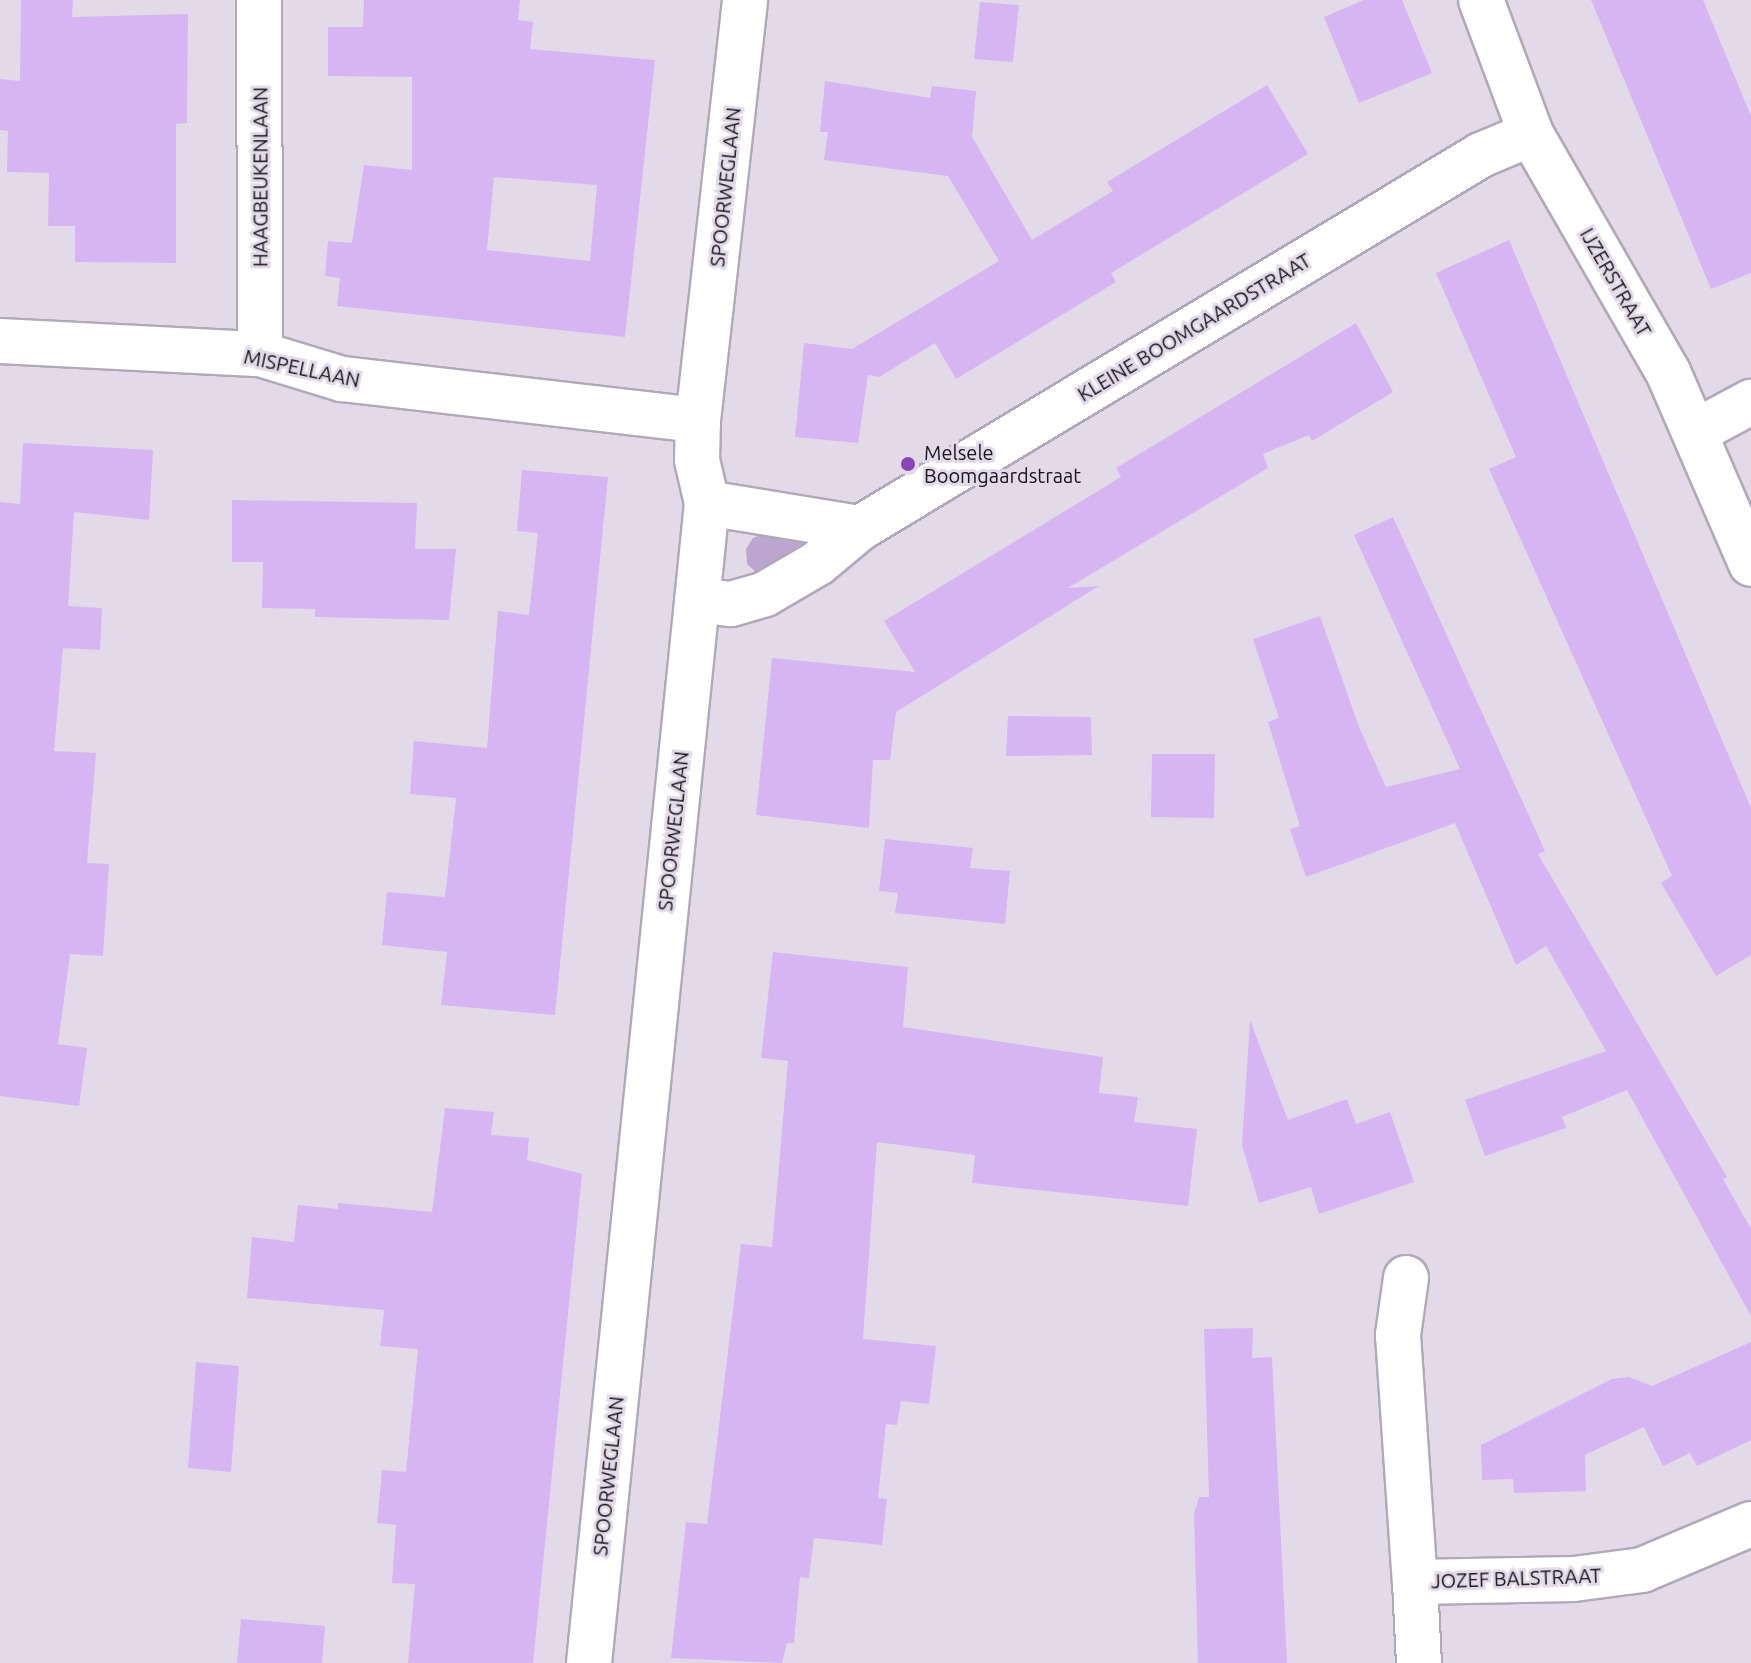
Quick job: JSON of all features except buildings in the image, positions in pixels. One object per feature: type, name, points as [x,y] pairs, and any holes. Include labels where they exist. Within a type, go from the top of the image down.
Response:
[{"type":"street","name":"HAAGBEUKENLAAN","points":[[259,0],[260,354]]},
{"type":"street","name":"SPOORWEGLAAN","points":[[589,1663],[707,503],[697,460],[698,420],[745,0]]},
{"type":"street","name":"IJZERSTRAAT","points":[[1481,0],[1531,134],[1668,372],[1751,564]]},
{"type":"street","name":"KLEINE BOOMGAARDSTRAAT","points":[[697,600],[731,604],[765,594],[818,563],[860,528],[1481,155],[1531,134]]},
{"type":"street","name":"MISPELLAAN","points":[[0,341],[260,354],[342,379],[698,420]]},
{"type":"street","points":[[1695,432],[1751,402]]},
{"type":"street","points":[[707,503],[860,528]]},
{"type":"street","name":"JOZEF BALSTRAAT","points":[[1406,1278],[1398,1335],[1419,1663]]},
{"type":"street","name":"JOZEF BALSTRAAT","points":[[1415,1582],[1574,1579],[1642,1570],[1751,1524]]},
{"type":"shaded area","points":[[766,533],[801,537],[812,545],[771,573],[756,572],[747,564],[746,549],[753,538]]},
{"type":"place","name":"Melsele Boomgaardstraat","points":[[908,464]]}]
